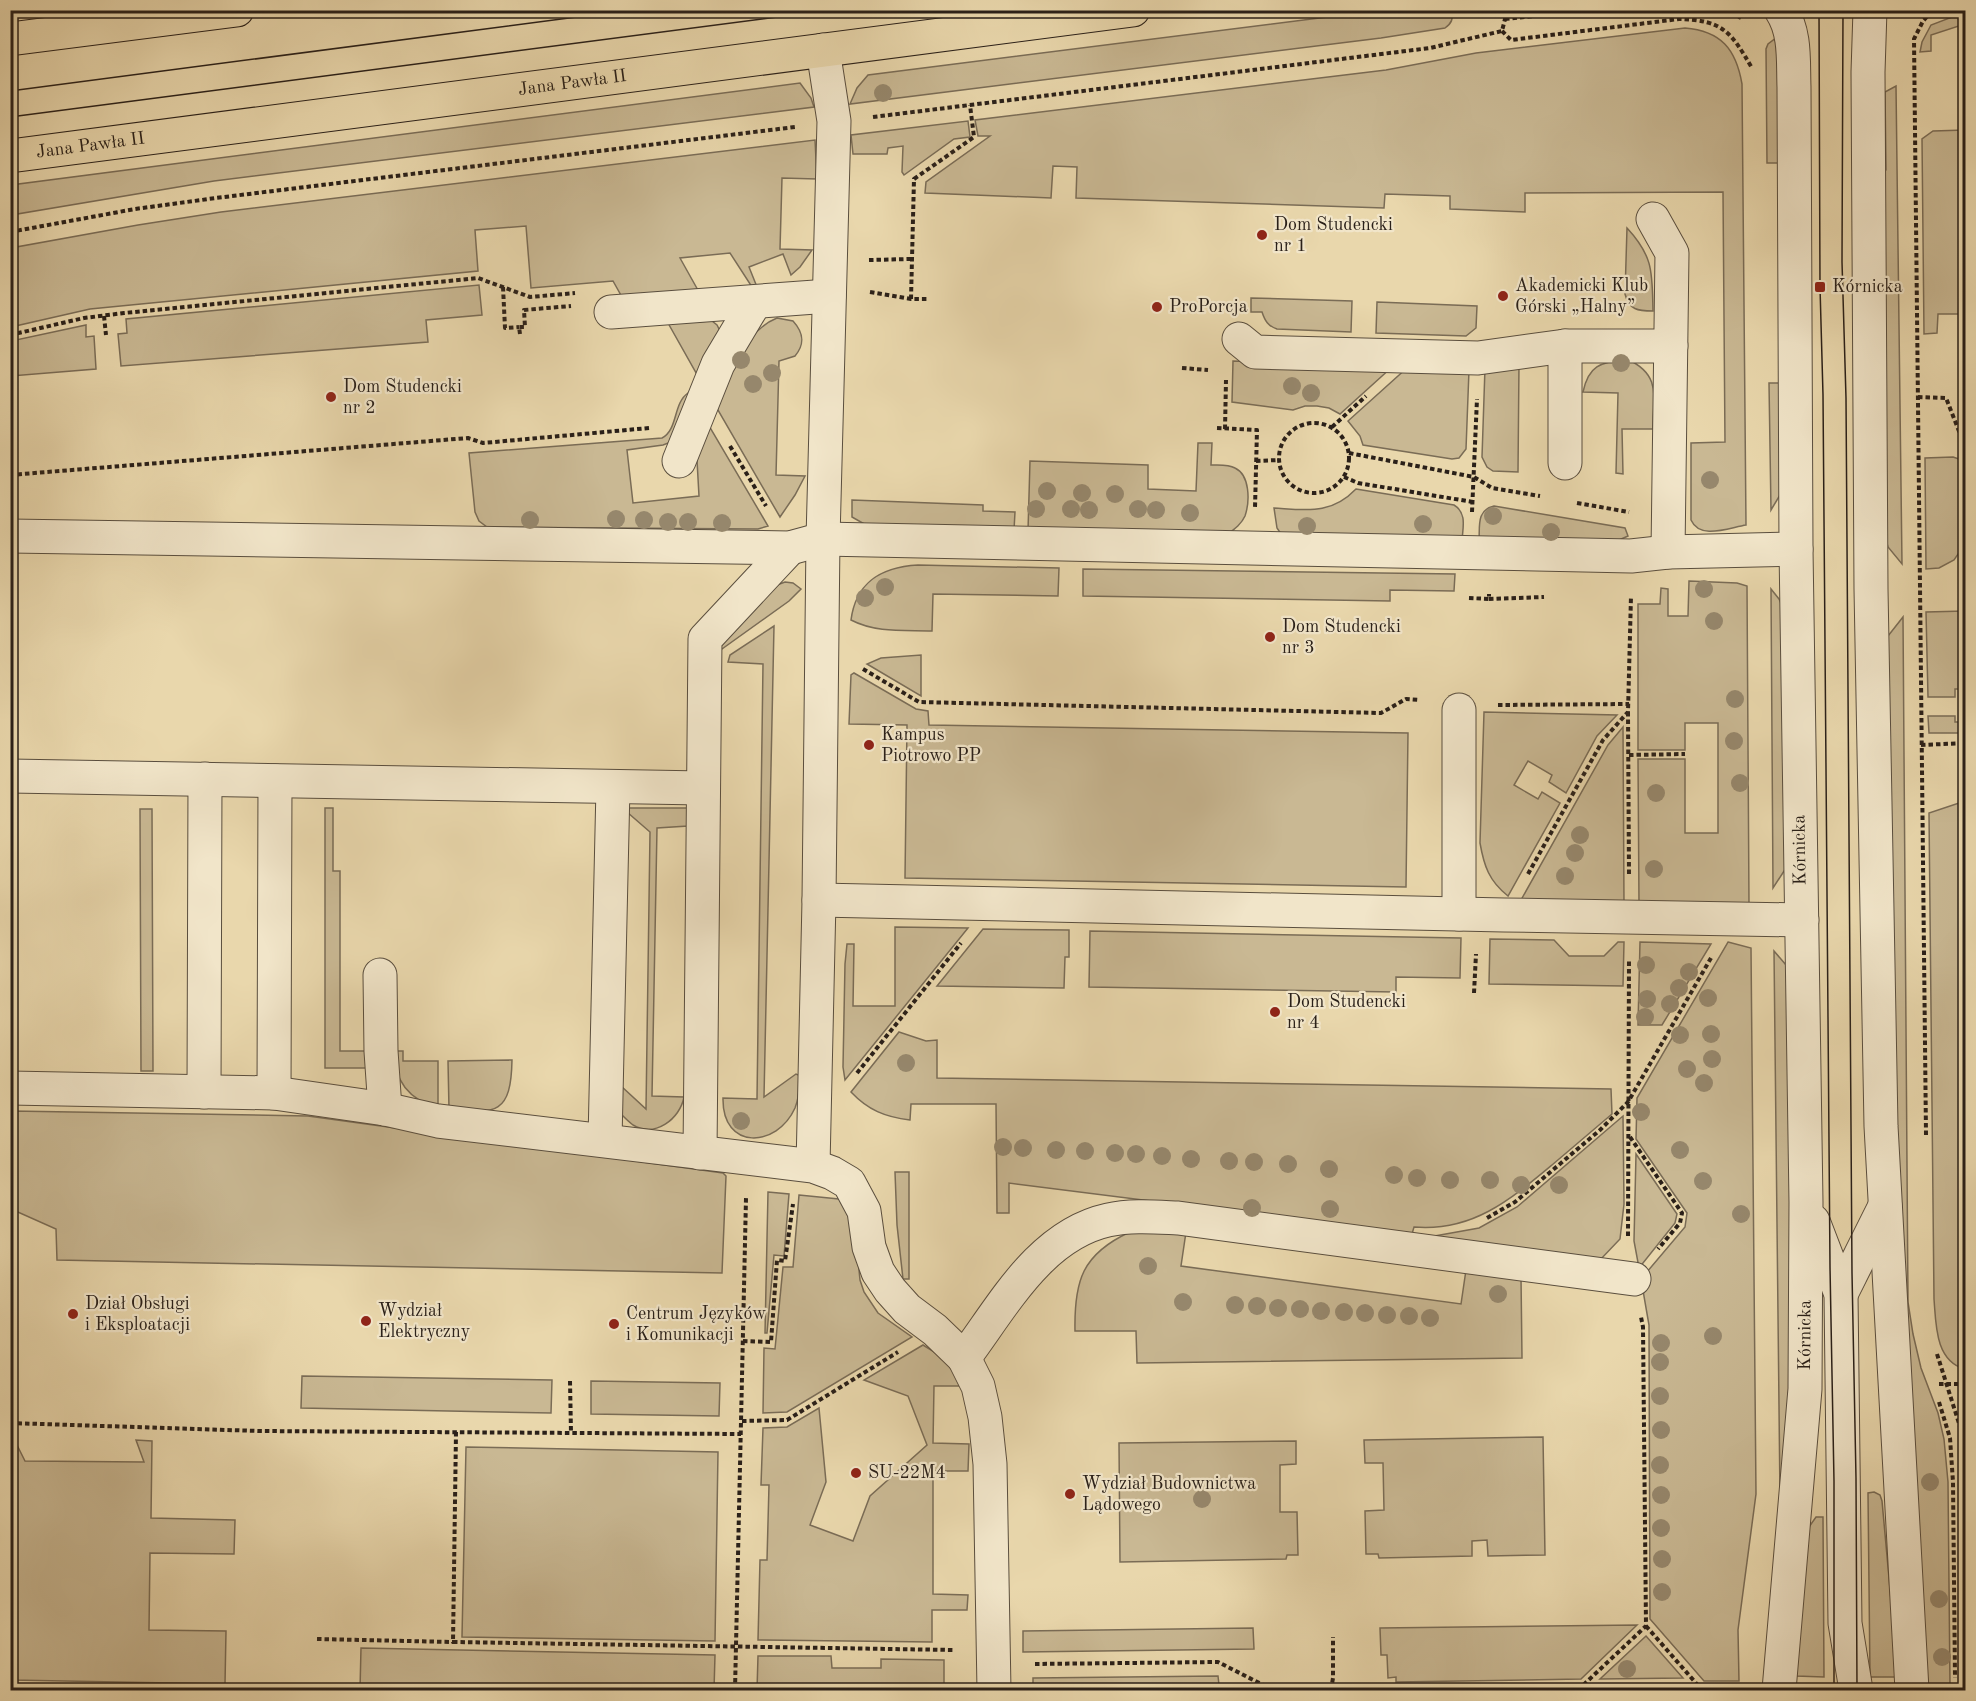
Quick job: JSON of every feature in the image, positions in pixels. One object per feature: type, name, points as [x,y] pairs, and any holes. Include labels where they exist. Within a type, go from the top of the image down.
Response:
[{"type":"main road","points":[[10,39],[237,10]]},
{"type":"main road","name":"Jana Pawła II","points":[[10,156],[1133,10]]},
{"type":"street","name":"Kórnicka","points":[[1779,1690],[1805,1389],[1806,1202],[1796,549],[1793,42],[1788,21],[1781,10]]},
{"type":"street","points":[[1870,10],[1868,72],[1871,601],[1881,1126],[1912,1690]]},
{"type":"street","points":[[805,1165],[819,900],[823,539],[834,122],[823,50]]},
{"type":"street","points":[[1653,219],[1672,253],[1668,552]]},
{"type":"street","points":[[610,308],[755,302],[829,296]]},
{"type":"street","points":[[679,461],[718,364],[755,302]]},
{"type":"street","points":[[1239,339],[1255,352],[1478,358],[1564,346],[1671,346]]},
{"type":"street","points":[[1564,346],[1565,464]]},
{"type":"street","points":[[10,536],[790,548],[823,539],[1631,556],[1668,552],[1796,549]]},
{"type":"street","points":[[700,1153],[705,639],[790,548]]},
{"type":"street","points":[[1459,710],[1459,914]]},
{"type":"street","points":[[10,776],[703,789]]},
{"type":"street","points":[[204,1092],[205,779]]},
{"type":"street","points":[[274,1093],[275,781]]},
{"type":"street","points":[[605,1140],[613,787]]},
{"type":"street","points":[[819,900],[1802,920]]},
{"type":"street","points":[[380,975],[381,1051],[385,1108]]},
{"type":"street","points":[[10,1088],[274,1093],[385,1108],[438,1121],[805,1165],[832,1173],[849,1183],[864,1210],[869,1247],[878,1272],[907,1309],[935,1330],[964,1358],[978,1386],[985,1418],[990,1464],[994,1690]]},
{"type":"street","points":[[1806,1202],[1841,1294],[1845,1623],[1856,1690]]},
{"type":"street","points":[[1841,1294],[1886,1204]]},
{"type":"street","points":[[964,1358],[1041,1256],[1080,1232],[1107,1220],[1142,1216],[1190,1219],[1634,1279]]},
{"type":"street","points":[[1835,1690],[1845,1623]]},
{"type":"path","points":[[1502,31],[1505,10]]},
{"type":"path","points":[[1505,19],[1591,10]]},
{"type":"path","points":[[1725,10],[1733,14],[1738,10]]},
{"type":"path","points":[[1926,1146],[1914,39],[1923,21],[1933,10]]},
{"type":"path","points":[[1502,31],[1511,40],[1679,19],[1700,19],[1719,26],[1734,38],[1755,74]]},
{"type":"path","points":[[10,232],[135,209],[216,198],[1430,48],[1502,31]]},
{"type":"path","points":[[910,299],[914,179],[974,137],[970,105]]},
{"type":"path","points":[[10,335],[84,318],[478,278],[503,287],[530,297],[607,290],[610,308],[524,310],[525,327],[506,328],[503,287]]},
{"type":"path","points":[[867,292],[910,299],[928,299]]},
{"type":"path","points":[[105,316],[106,335]]},
{"type":"path","points":[[519,327],[520,334]]},
{"type":"path","points":[[1471,552],[1478,358]]},
{"type":"path","points":[[1182,368],[1209,370]]},
{"type":"path","points":[[1918,397],[1946,398],[1965,449]]},
{"type":"path","points":[[1307,423],[1320,423],[1332,427],[1340,434],[1349,453],[1349,466],[1344,477],[1324,492],[1312,494],[1299,491],[1289,483],[1282,472],[1279,460],[1280,448],[1286,436],[1307,423]]},
{"type":"path","points":[[10,475],[468,438],[483,442],[660,428]]},
{"type":"path","points":[[1217,428],[1257,430],[1253,548]]},
{"type":"path","points":[[1349,453],[1473,477],[1492,488],[1545,497]]},
{"type":"path","points":[[1256,461],[1279,460]]},
{"type":"path","points":[[1344,477],[1358,483],[1473,502]]},
{"type":"path","points":[[1566,501],[1669,520]]},
{"type":"path","points":[[1474,993],[1476,932],[1495,933],[1603,740],[1628,712],[1631,556]]},
{"type":"path","points":[[1468,602],[1469,593]]},
{"type":"path","points":[[1489,599],[1537,599],[1551,596]]},
{"type":"path","points":[[822,642],[919,702],[1381,713],[1406,699],[1427,700]]},
{"type":"path","points":[[1492,703],[1500,705],[1629,704]]},
{"type":"path","points":[[1921,745],[1965,743]]},
{"type":"path","points":[[1629,755],[1685,754]]},
{"type":"path","points":[[854,1076],[964,940]]},
{"type":"path","points":[[1483,1220],[1515,1202],[1600,1130],[1628,1102],[1717,948]]},
{"type":"path","points":[[1628,1102],[1627,1240],[1643,1327],[1646,1626],[1702,1690]]},
{"type":"path","points":[[1629,1137],[1682,1213],[1680,1223],[1634,1279]]},
{"type":"path","points":[[743,1341],[771,1342],[777,1260],[786,1261],[805,1165]]},
{"type":"path","points":[[735,1690],[746,1202]]},
{"type":"path","points":[[742,1421],[787,1420],[935,1330]]},
{"type":"path","points":[[1935,1348],[1963,1436],[1965,1572]]},
{"type":"path","points":[[570,1381],[571,1433]]},
{"type":"path","points":[[1939,1384],[1965,1384]]},
{"type":"path","points":[[10,1423],[259,1431],[741,1434]]},
{"type":"path","points":[[453,1642],[456,1432]]},
{"type":"path","points":[[1578,1690],[1646,1626]]},
{"type":"path","points":[[1331,1690],[1333,1637]]},
{"type":"path","points":[[318,1639],[954,1650]]},
{"type":"path","points":[[1032,1664],[1218,1662],[1273,1690]]},
{"type":"path","points":[[226,1690],[236,1686],[266,1687]]},
{"type":"path","points":[[1707,1690],[1739,1688]]},
{"type":"shaded area","points":[[1375,11],[1452,11],[1452,16],[1451,23],[1445,28],[1381,38],[850,104],[857,88],[868,75]]},
{"type":"shaded area","points":[[1965,12],[1965,24],[1931,35],[1931,51],[1920,52],[1922,42],[1931,25]]},
{"type":"shaded area","points":[[1685,28],[1708,33],[1725,44],[1736,61],[1742,84],[1746,525],[1708,531],[1701,530],[1691,520],[1691,443],[1725,442],[1723,192],[1525,193],[1525,212],[1450,209],[1450,196],[1385,194],[1384,208],[1076,198],[1077,167],[1053,166],[1051,198],[925,193],[926,182],[990,136],[978,136],[975,120],[1386,70],[1476,53]]},
{"type":"shaded area","points":[[1776,38],[1783,163],[1767,163],[1766,49],[1768,44]]},
{"type":"shaded area","points":[[800,83],[811,98],[814,107],[214,181],[11,215],[11,185]]},
{"type":"shaded area","points":[[1896,86],[1902,564],[1888,547],[1885,536],[1881,171],[1886,170],[1885,92]]},
{"type":"shaded area","points":[[968,121],[970,137],[954,139],[904,175],[902,172],[903,146],[888,148],[887,154],[853,154],[851,135]]},
{"type":"shaded area","points":[[1965,130],[1965,314],[1938,314],[1937,333],[1924,334],[1922,139],[1933,131]]},
{"type":"shaded area","points":[[815,140],[817,179],[782,178],[780,249],[812,250],[791,275],[783,254],[749,267],[757,287],[752,287],[730,253],[680,258],[699,292],[622,297],[613,281],[531,288],[526,226],[475,230],[478,271],[90,309],[11,327],[11,248],[221,212]]},
{"type":"shaded area","points":[[1627,228],[1636,238],[1650,266],[1653,311],[1635,308],[1629,303],[1625,294]]},
{"type":"shaded area","points":[[479,285],[482,315],[426,320],[428,342],[121,366],[118,334],[127,333],[126,319]]},
{"type":"shaded area","points":[[1251,298],[1352,301],[1351,332],[1277,329],[1267,323],[1262,312],[1251,312]]},
{"type":"shaded area","points":[[1377,302],[1477,306],[1476,328],[1466,336],[1376,333]]},
{"type":"shaded area","points":[[777,318],[793,321],[801,334],[802,343],[795,356],[779,361],[776,475],[805,476],[780,517],[715,405],[731,368],[747,343],[766,324]]},
{"type":"shaded area","points":[[712,321],[720,331],[699,378],[668,323]]},
{"type":"shaded area","points":[[86,325],[86,337],[94,336],[96,369],[11,376],[11,341]]},
{"type":"shaded area","points":[[1627,359],[1646,372],[1651,380],[1654,407],[1653,429],[1622,429],[1623,474],[1616,473],[1618,393],[1583,392],[1589,376],[1598,366]]},
{"type":"shaded area","points":[[1233,361],[1392,367],[1340,414],[1329,408],[1317,406],[1305,406],[1293,410],[1232,402]]},
{"type":"shaded area","points":[[1519,364],[1518,472],[1493,471],[1487,467],[1482,457],[1485,368]]},
{"type":"shaded area","points":[[1408,367],[1469,370],[1466,449],[1459,458],[1452,459],[1363,445],[1360,436],[1348,421]]},
{"type":"shaded area","points":[[1769,383],[1785,383],[1783,490],[1771,510]]},
{"type":"shaded area","points":[[688,393],[693,393],[671,442],[627,450],[633,503],[699,496],[697,460],[708,424],[768,526],[758,529],[487,527],[479,521],[475,512],[469,453],[662,438],[671,429],[680,403]]},
{"type":"shaded area","points":[[1198,443],[1212,443],[1211,465],[1226,465],[1235,468],[1244,476],[1246,482],[1248,503],[1245,516],[1239,525],[1225,536],[1028,531],[1030,461],[1148,465],[1148,489],[1196,491]]},
{"type":"shaded area","points":[[1953,457],[1965,461],[1965,544],[1954,560],[1939,568],[1926,569],[1925,458]]},
{"type":"shaded area","points":[[1356,489],[1454,505],[1463,516],[1462,540],[1283,537],[1277,528],[1274,508],[1308,510],[1328,507],[1347,497]]},
{"type":"shaded area","points":[[852,500],[983,505],[983,511],[1015,512],[1014,530],[866,525],[852,517]]},
{"type":"shaded area","points":[[1494,506],[1625,528],[1628,536],[1619,540],[1479,541],[1479,525],[1482,515],[1488,508]]},
{"type":"shaded area","points":[[918,565],[1059,568],[1058,596],[933,594],[932,631],[880,629],[851,620],[858,596],[873,579],[893,569]]},
{"type":"shaded area","points":[[1083,569],[1455,574],[1454,591],[1390,590],[1390,601],[1083,596]]},
{"type":"shaded area","points":[[1689,581],[1737,583],[1747,586],[1749,904],[1639,904],[1638,759],[1685,759],[1685,833],[1718,833],[1718,723],[1685,723],[1685,750],[1638,750],[1638,604],[1660,604],[1661,588],[1668,589],[1668,616],[1688,616]]},
{"type":"shaded area","points":[[785,582],[793,583],[801,589],[789,601],[715,654],[716,645],[777,585]]},
{"type":"shaded area","points":[[1771,589],[1785,612],[1786,868],[1773,888]]},
{"type":"shaded area","points":[[1965,611],[1965,689],[1955,689],[1955,697],[1928,697],[1926,612]]},
{"type":"shaded area","points":[[1903,617],[1908,1302],[1921,1368],[1938,1413],[1944,1439],[1948,1482],[1950,1685],[1928,1685],[1895,1303],[1888,636]]},
{"type":"shaded area","points":[[774,626],[764,1097],[796,1074],[801,1076],[795,1108],[787,1121],[776,1131],[752,1138],[741,1135],[731,1128],[725,1115],[723,1098],[757,1099],[763,664],[728,662],[730,655]]},
{"type":"shaded area","points":[[921,655],[921,696],[867,664],[881,658]]},
{"type":"shaded area","points":[[854,673],[916,709],[928,711],[929,725],[1408,733],[1406,887],[905,878],[907,725],[849,724],[851,675]]},
{"type":"shaded area","points":[[1484,712],[1617,715],[1597,736],[1566,793],[1549,782],[1552,775],[1528,761],[1514,785],[1538,799],[1542,792],[1560,803],[1508,896],[1496,885],[1488,873],[1480,843]]},
{"type":"shaded area","points":[[1928,716],[1955,716],[1955,722],[1965,722],[1965,733],[1929,733]]},
{"type":"shaded area","points":[[1623,727],[1624,904],[1521,900],[1608,745]]},
{"type":"shaded area","points":[[1966,801],[1965,1369],[1955,1365],[1943,1350],[1937,1330],[1934,1299],[1929,813]]},
{"type":"shaded area","points":[[325,808],[333,808],[333,871],[340,871],[340,1051],[369,1051],[369,1068],[325,1068]]},
{"type":"shaded area","points":[[628,808],[689,808],[688,826],[657,828],[652,1096],[684,1097],[682,1105],[672,1119],[658,1128],[650,1129],[633,1125],[622,1115],[621,1086],[646,1109],[650,832],[627,812]]},
{"type":"shaded area","points":[[140,809],[152,809],[153,1071],[141,1071]]},
{"type":"shaded area","points":[[895,927],[968,928],[845,1080],[843,1067],[847,944],[854,944],[853,1006],[895,1006]]},
{"type":"shaded area","points":[[983,929],[1069,930],[1069,957],[1065,957],[1064,988],[937,986]]},
{"type":"shaded area","points":[[1090,931],[1461,938],[1460,978],[1396,977],[1396,992],[1089,987]]},
{"type":"shaded area","points":[[1490,939],[1554,940],[1569,956],[1604,956],[1618,942],[1624,942],[1623,986],[1489,984]]},
{"type":"shaded area","points":[[1640,942],[1711,944],[1662,1025],[1638,1025]]},
{"type":"shaded area","points":[[1728,942],[1751,948],[1756,1494],[1738,1630],[1739,1681],[1704,1681],[1650,1619],[1649,1325],[1641,1279],[1685,1227],[1687,1213],[1636,1139],[1637,1098]]},
{"type":"shaded area","points":[[1774,951],[1786,965],[1789,973],[1795,1313],[1780,1497]]},
{"type":"shaded area","points":[[899,1032],[926,1041],[937,1040],[937,1078],[1611,1089],[1612,1114],[1521,1190],[1489,1211],[1454,1224],[1414,1227],[1412,1234],[1009,1183],[1009,1213],[997,1213],[996,1104],[911,1104],[910,1120],[877,1112],[851,1092]]},
{"type":"shaded area","points":[[394,1051],[403,1051],[403,1061],[438,1061],[438,1108],[419,1100],[406,1088],[397,1071]]},
{"type":"shaded area","points":[[512,1060],[508,1091],[498,1107],[479,1111],[449,1109],[448,1061]]},
{"type":"shaded area","points":[[11,1111],[308,1116],[723,1173],[726,1176],[722,1273],[57,1260],[56,1229],[11,1209]]},
{"type":"shaded area","points":[[1623,1116],[1624,1204],[1620,1239],[1600,1260],[1429,1237],[1479,1228],[1517,1207]]},
{"type":"shaded area","points":[[1636,1154],[1677,1214],[1675,1223],[1639,1268],[1634,1241]]},
{"type":"shaded area","points":[[895,1172],[909,1172],[909,1279],[903,1279],[897,1225]]},
{"type":"shaded area","points":[[768,1192],[789,1194],[784,1256],[774,1255],[767,1333],[765,1333]]},
{"type":"shaded area","points":[[799,1195],[839,1199],[846,1202],[854,1219],[860,1280],[864,1292],[878,1313],[912,1337],[787,1412],[763,1413],[764,1348],[775,1349],[783,1267],[793,1267]]},
{"type":"shaded area","points":[[1130,1232],[1186,1232],[1181,1266],[1461,1304],[1466,1270],[1521,1277],[1522,1358],[1137,1363],[1136,1331],[1075,1331],[1076,1298],[1084,1271],[1101,1250]]},
{"type":"shaded area","points":[[923,1345],[936,1353],[969,1386],[934,1386],[933,1443],[969,1444],[968,1471],[933,1471],[933,1594],[968,1595],[967,1610],[932,1610],[932,1642],[758,1640],[760,1560],[767,1560],[769,1485],[761,1485],[763,1428],[787,1427],[819,1408],[826,1482],[810,1525],[853,1541],[870,1496],[927,1445],[908,1396],[864,1380]]},
{"type":"shaded area","points":[[302,1376],[552,1380],[551,1413],[301,1408]]},
{"type":"shaded area","points":[[591,1381],[720,1383],[719,1416],[591,1414]]},
{"type":"shaded area","points":[[1543,1437],[1545,1555],[1488,1556],[1487,1540],[1472,1541],[1472,1556],[1379,1558],[1378,1554],[1366,1554],[1365,1511],[1384,1510],[1383,1463],[1365,1463],[1364,1440]]},
{"type":"shaded area","points":[[14,1439],[25,1461],[144,1462],[136,1440],[152,1441],[151,1518],[235,1520],[234,1554],[150,1553],[149,1630],[226,1631],[225,1684],[11,1680],[10,1440]]},
{"type":"shaded area","points":[[1296,1441],[1296,1464],[1280,1465],[1280,1512],[1297,1512],[1298,1555],[1287,1555],[1286,1559],[1120,1562],[1119,1443]]},
{"type":"shaded area","points":[[466,1447],[718,1452],[715,1641],[462,1637]]},
{"type":"shaded area","points":[[1874,1492],[1880,1495],[1882,1501],[1898,1677],[1870,1677],[1868,1493]]},
{"type":"shaded area","points":[[1816,1517],[1823,1517],[1824,1677],[1796,1676],[1809,1527]]},
{"type":"shaded area","points":[[1637,1625],[1581,1679],[1396,1682],[1396,1677],[1388,1678],[1387,1655],[1381,1655],[1380,1628]]},
{"type":"shaded area","points":[[1253,1628],[1254,1649],[1023,1652],[1023,1631]]},
{"type":"shaded area","points":[[1646,1636],[1683,1678],[1600,1679]]},
{"type":"shaded area","points":[[361,1648],[715,1655],[714,1690],[360,1690]]},
{"type":"shaded area","points":[[758,1656],[831,1656],[832,1668],[881,1668],[881,1659],[944,1660],[944,1690],[757,1690]]},
{"type":"shaded area","points":[[1218,1676],[1219,1685],[1033,1688],[1033,1678]]},
{"type":"tram line","points":[[10,91],[630,10]]},
{"type":"tram line","points":[[10,117],[831,10]]},
{"type":"tram line","points":[[1819,10],[1820,287],[1834,1481],[1834,1690]]},
{"type":"tram line","points":[[1843,10],[1842,262],[1846,398],[1857,1690]]},
{"type":"place","name":"Dom Studencki nr 1","points":[[1262,235]]},
{"type":"place","name":"Kórnicka","points":[[1820,287]]},
{"type":"place","name":"Akademicki Klub Górski „Halny”","points":[[1503,296]]},
{"type":"place","name":"ProPorcja","points":[[1157,307]]},
{"type":"place","name":"Dom Studencki nr 2","points":[[331,397]]},
{"type":"place","name":"Dom Studencki nr 3","points":[[1270,637]]},
{"type":"place","name":"Kampus Piotrowo PP","points":[[869,745]]},
{"type":"place","name":"Dom Studencki nr 4","points":[[1275,1012]]},
{"type":"place","name":"Dział Obsługi i Eksploatacji","points":[[73,1314]]},
{"type":"place","name":"Wydział Elektryczny","points":[[366,1321]]},
{"type":"place","name":"Centrum Języków i Komunikacji","points":[[614,1324]]},
{"type":"place","name":"SU-22M4","points":[[856,1473]]},
{"type":"place","name":"Wydział Budownictwa Lądowego","points":[[1070,1494]]}]
